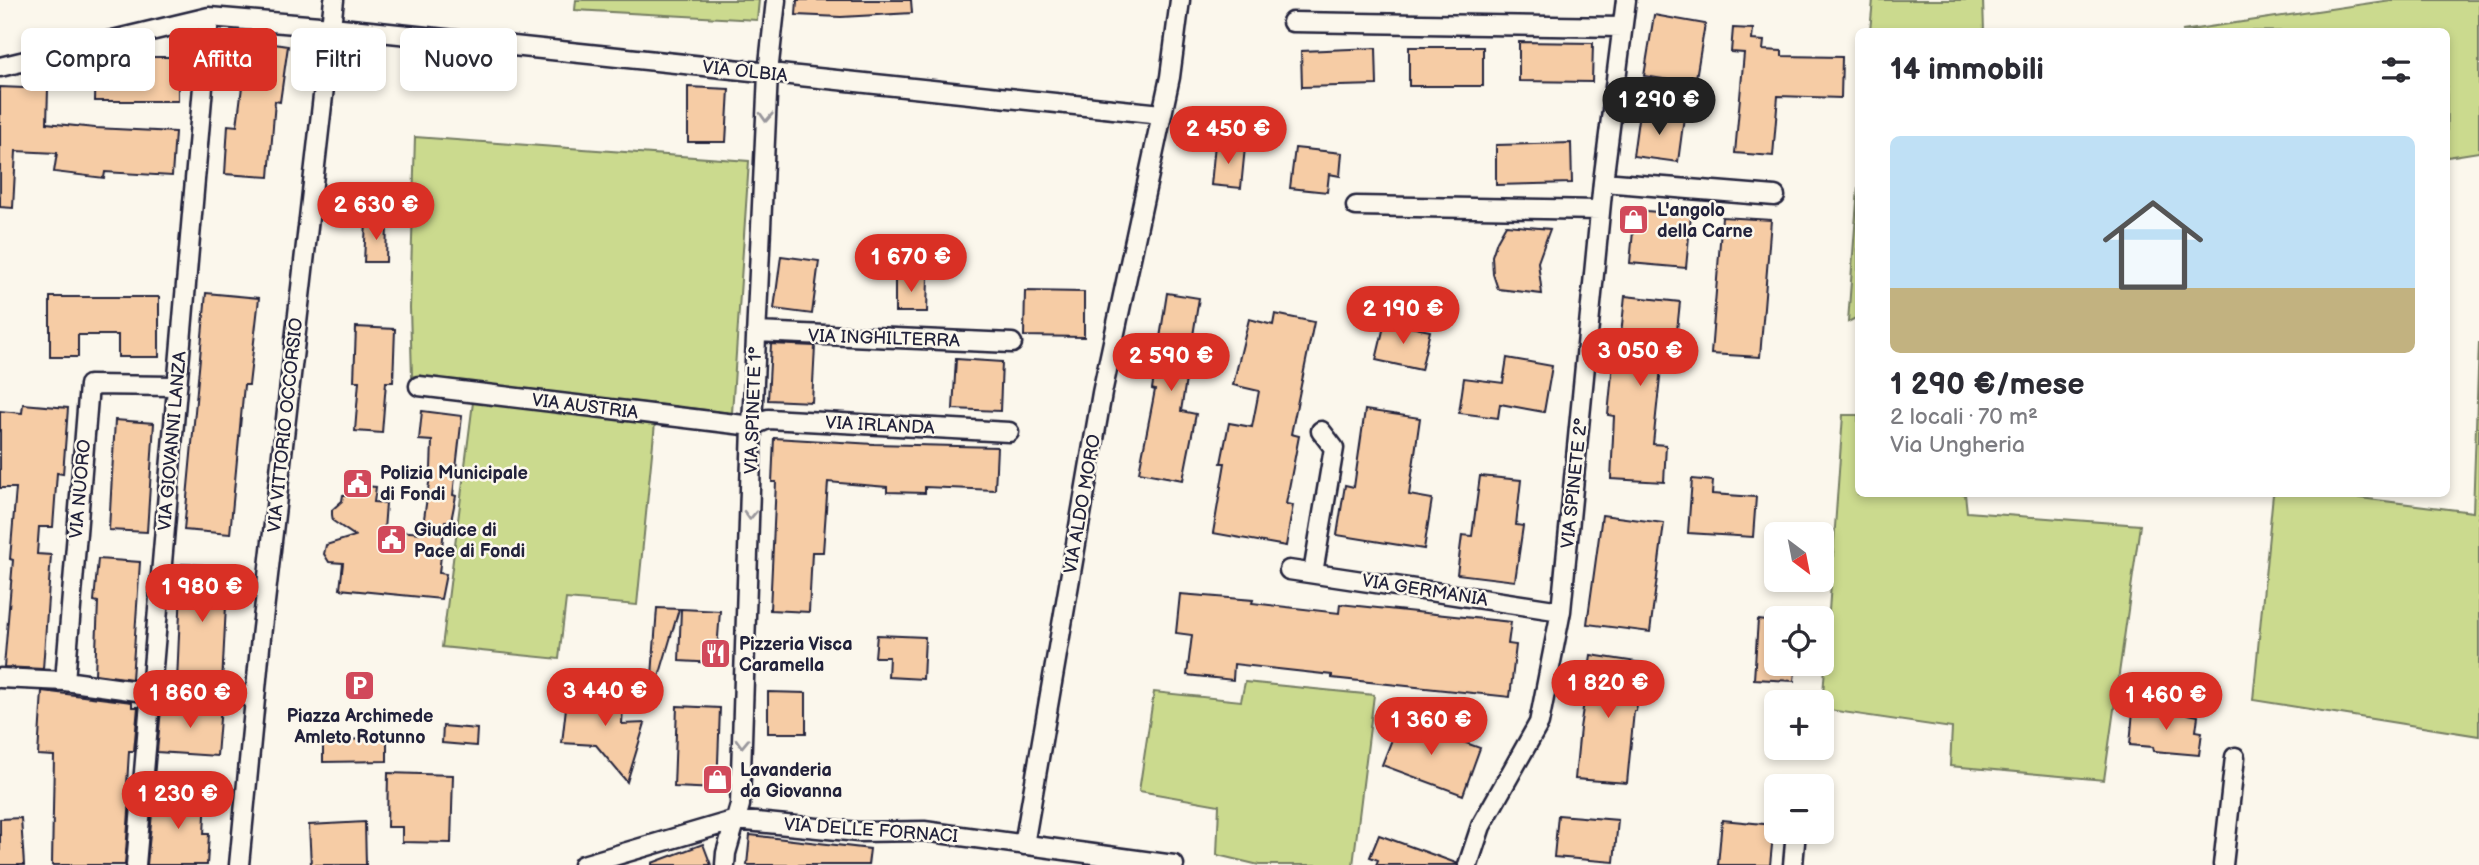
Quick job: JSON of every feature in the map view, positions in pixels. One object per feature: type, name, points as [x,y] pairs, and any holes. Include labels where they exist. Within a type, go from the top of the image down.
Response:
[{"type":"street","name":"VIA VITTORIO OCCORSIO","points":[[239,865],[255,696],[334,0]]},
{"type":"street","name":"VIA SPINETE 1°","points":[[725,865],[740,804],[756,332],[768,73],[776,0]]},
{"type":"street","name":"VIA ALDO MORO","points":[[1024,845],[1102,393],[1170,77],[1180,0]]},
{"type":"street","name":"VIA SPINETE 2°","points":[[1468,865],[1481,826],[1539,723],[1561,611],[1600,210],[1626,0]]},
{"type":"street","name":"VIA OLBIA","points":[[0,67],[209,17],[332,27],[1161,114]]},
{"type":"street","name":"VIA GIOVANNI LANZA","points":[[136,865],[209,17]]},
{"type":"street","points":[[1292,22],[1622,27]]},
{"type":"street","points":[[1603,182],[1775,196]]},
{"type":"street","points":[[1356,206],[1600,210]]},
{"type":"street","name":"VIA INGHILTERRA","points":[[756,332],[1012,343]]},
{"type":"street","name":"VIA NUORO","points":[[65,681],[89,385],[176,386]]},
{"type":"street","name":"VIA AUSTRIA","points":[[419,386],[752,426]]},
{"type":"street","name":"VIA IRLANDA","points":[[752,426],[768,419],[1009,432]]},
{"type":"street","points":[[1313,573],[1334,449],[1321,431]]},
{"type":"street","name":"VIA GERMANIA","points":[[1289,570],[1561,611]]},
{"type":"street","points":[[0,678],[65,681],[152,693],[255,696]]},
{"type":"street","points":[[2223,865],[2235,757]]},
{"type":"street","points":[[583,865],[736,820]]},
{"type":"street","name":"VIA DELLE FORNACI","points":[[736,820],[858,832],[924,831],[1174,865]]},
{"type":"street","points":[[1793,865],[1795,844]]},
{"type":"green space","points":[[576,0],[759,0],[757,20],[575,10]]},
{"type":"green space","points":[[1873,0],[1983,0],[1984,28],[1870,28]]},
{"type":"green space","points":[[2391,0],[2479,0],[2479,152],[2450,157],[2450,28],[2202,28]]},
{"type":"green space","points":[[415,137],[749,161],[732,413],[412,376],[410,308]]},
{"type":"green space","points":[[1855,228],[1855,318],[1848,322]]},
{"type":"green space","points":[[2479,342],[2479,736],[2253,700],[2273,497],[2352,497],[2473,512]]},
{"type":"green space","points":[[473,402],[655,423],[637,605],[566,599],[559,659],[442,647]]},
{"type":"green space","points":[[1843,415],[1855,415],[1855,497],[1965,497],[1967,512],[2140,525],[2104,780],[1950,766],[1952,728],[1834,711],[1834,690],[1823,690],[1824,676],[1834,676],[1834,606],[1829,606],[1830,592],[1834,592],[1834,541]]},
{"type":"green space","points":[[1245,682],[1374,695],[1353,865],[1259,865],[1217,855],[1219,805],[1139,791],[1154,692],[1241,701]]},
{"type":"building","points":[[797,0],[911,0],[912,13],[841,17],[796,15]]},
{"type":"building","points":[[1654,15],[1705,24],[1695,84],[1644,76]]},
{"type":"building","points":[[1733,28],[1753,29],[1752,40],[1764,41],[1763,50],[1782,51],[1782,56],[1842,57],[1841,98],[1778,96],[1773,156],[1735,153],[1744,53],[1731,52]]},
{"type":"building","points":[[1519,42],[1593,43],[1592,82],[1519,81]]},
{"type":"building","points":[[277,44],[288,46],[280,102],[275,101],[269,177],[225,174],[228,125],[237,126],[241,91],[277,91]]},
{"type":"building","points":[[1409,47],[1483,47],[1483,86],[1409,86]]},
{"type":"building","points":[[1376,48],[1377,85],[1302,87],[1301,51]]},
{"type":"building","points":[[155,57],[169,57],[169,91],[178,91],[178,101],[95,101],[95,91],[155,91]]},
{"type":"building","points":[[0,87],[21,88],[21,91],[48,91],[47,123],[175,132],[172,176],[105,172],[104,178],[54,172],[57,153],[16,151],[13,208],[0,207]]},
{"type":"building","points":[[688,87],[729,89],[726,142],[688,142]]},
{"type":"building","points":[[1639,112],[1684,117],[1678,162],[1633,156]]},
{"type":"building","points":[[1571,143],[1572,183],[1496,185],[1496,145]]},
{"type":"building","points":[[1215,144],[1245,147],[1241,188],[1211,185]]},
{"type":"building","points":[[1295,148],[1342,153],[1340,176],[1329,174],[1327,192],[1290,188]]},
{"type":"building","points":[[1635,210],[1691,215],[1686,268],[1630,263]]},
{"type":"building","points":[[1722,217],[1771,220],[1760,357],[1711,354]]},
{"type":"building","points":[[366,221],[387,222],[386,262],[364,262]]},
{"type":"building","points":[[1506,225],[1550,229],[1538,262],[1542,294],[1498,289],[1493,274],[1492,256]]},
{"type":"building","points":[[781,256],[819,261],[812,314],[774,309]]},
{"type":"building","points":[[895,276],[928,276],[927,312],[895,312]]},
{"type":"building","points":[[1025,291],[1084,292],[1084,337],[1024,336]]},
{"type":"building","points":[[206,293],[259,298],[249,385],[244,385],[230,534],[184,530]]},
{"type":"building","points":[[1167,293],[1199,298],[1181,411],[1196,414],[1183,480],[1139,472],[1155,390],[1152,389]]},
{"type":"building","points":[[1625,296],[1680,302],[1676,340],[1664,339],[1653,444],[1666,445],[1664,482],[1611,479],[1614,416],[1608,415],[1613,363],[1618,364]]},
{"type":"building","points":[[50,297],[159,297],[159,357],[118,357],[118,335],[78,335],[78,357],[50,357]]},
{"type":"building","points":[[1275,314],[1314,322],[1291,434],[1299,436],[1286,504],[1293,505],[1286,546],[1213,533],[1225,463],[1221,463],[1229,423],[1252,427],[1259,391],[1233,385],[1249,319],[1273,325]]},
{"type":"building","points":[[1385,322],[1430,331],[1421,370],[1376,360]]},
{"type":"building","points":[[356,327],[395,329],[393,382],[386,382],[382,433],[355,431],[359,381],[354,381]]},
{"type":"building","points":[[771,344],[815,346],[812,402],[768,400]]},
{"type":"building","points":[[1507,358],[1552,366],[1544,412],[1500,404],[1498,418],[1459,413],[1464,378],[1503,383]]},
{"type":"building","points":[[956,359],[1002,362],[1000,411],[953,409]]},
{"type":"building","points":[[23,404],[68,408],[63,474],[57,473],[53,527],[39,527],[37,554],[51,555],[43,669],[4,667],[16,488],[0,488],[0,411],[22,413]]},
{"type":"building","points":[[1365,410],[1420,418],[1409,495],[1432,499],[1424,549],[1337,535],[1345,485],[1354,487]]},
{"type":"building","points":[[422,411],[462,416],[453,495],[456,496],[451,521],[445,521],[439,573],[446,574],[441,599],[340,589],[343,563],[329,562],[324,554],[326,545],[355,536],[333,521],[332,515],[332,510],[342,501],[343,495],[349,495],[351,485],[376,487],[374,502],[386,503],[384,530],[422,533],[432,441],[419,440]]},
{"type":"building","points":[[115,420],[154,423],[147,532],[109,530]]},
{"type":"building","points":[[774,438],[997,447],[995,490],[925,487],[925,493],[887,492],[887,487],[828,482],[823,552],[812,552],[809,612],[770,610],[776,482],[772,482]]},
{"type":"building","points":[[1480,476],[1521,480],[1516,525],[1523,526],[1515,581],[1457,574],[1462,535],[1472,536]]},
{"type":"building","points":[[1692,479],[1713,481],[1712,494],[1756,497],[1753,537],[1688,533]]},
{"type":"building","points":[[1602,515],[1664,523],[1650,632],[1587,624]]},
{"type":"building","points":[[98,559],[140,562],[132,679],[95,674],[98,602],[94,601]]},
{"type":"building","points":[[182,564],[228,566],[222,684],[177,682]]},
{"type":"building","points":[[1180,594],[1253,600],[1252,603],[1339,613],[1340,604],[1511,622],[1508,644],[1516,645],[1510,697],[1332,678],[1332,675],[1234,664],[1233,680],[1187,675],[1192,635],[1176,633]]},
{"type":"building","points":[[657,608],[679,609],[659,677],[652,676]]},
{"type":"building","points":[[681,609],[720,611],[716,663],[679,661]]},
{"type":"building","points":[[1758,620],[1764,621],[1764,676],[1795,676],[1794,681],[1754,679]]},
{"type":"building","points":[[877,635],[925,637],[923,679],[888,677],[889,657],[875,657]]},
{"type":"building","points":[[1591,655],[1643,663],[1634,711],[1627,783],[1575,779]]},
{"type":"building","points":[[588,688],[624,688],[622,724],[645,723],[627,782],[596,745],[562,743],[566,708],[586,706]]},
{"type":"building","points":[[42,691],[132,702],[132,707],[138,707],[134,751],[129,751],[127,785],[131,785],[125,865],[52,865],[54,756],[38,755]]},
{"type":"building","points":[[768,692],[806,693],[806,733],[768,733]]},
{"type":"building","points":[[175,705],[221,706],[217,756],[157,752],[161,709],[175,709]]},
{"type":"building","points":[[677,706],[720,708],[717,789],[674,787]]},
{"type":"building","points":[[2133,710],[2167,714],[2174,711],[2198,716],[2196,731],[2202,732],[2199,755],[2154,751],[2153,747],[2130,745]]},
{"type":"building","points":[[1400,719],[1480,748],[1463,795],[1382,765]]},
{"type":"building","points":[[443,726],[477,729],[476,746],[442,743]]},
{"type":"building","points":[[387,739],[387,761],[323,762],[323,740]]},
{"type":"building","points":[[388,773],[453,775],[451,843],[402,842],[402,827],[387,827]]},
{"type":"building","points":[[154,793],[206,796],[204,834],[209,834],[207,865],[147,865]]},
{"type":"building","points":[[1558,815],[1618,820],[1614,862],[1554,857]]},
{"type":"building","points":[[21,818],[24,865],[0,865],[0,819]]},
{"type":"building","points":[[1722,820],[1764,824],[1764,844],[1772,844],[1770,865],[1718,865]]},
{"type":"building","points":[[365,822],[366,865],[311,865],[309,825]]},
{"type":"building","points":[[750,835],[870,849],[868,865],[747,865]]},
{"type":"building","points":[[1379,835],[1456,865],[1376,865],[1378,860],[1370,857]]},
{"type":"building","points":[[703,844],[711,865],[652,865],[652,863]]},
{"type":"place","name":"L'angolo della Carne","points":[[1634,220]]},
{"type":"place","name":"Polizia Municipale di Fondi","points":[[357,483]]},
{"type":"place","name":"Giudice di Pace di Fondi","points":[[391,540]]},
{"type":"place","name":"Pizzeria Visca Caramella","points":[[716,654]]},
{"type":"place","name":"Piazza Archimede Amleto Rotunno","points":[[360,686]]},
{"type":"place","name":"Lavanderia da Giovanna","points":[[717,780]]}]
